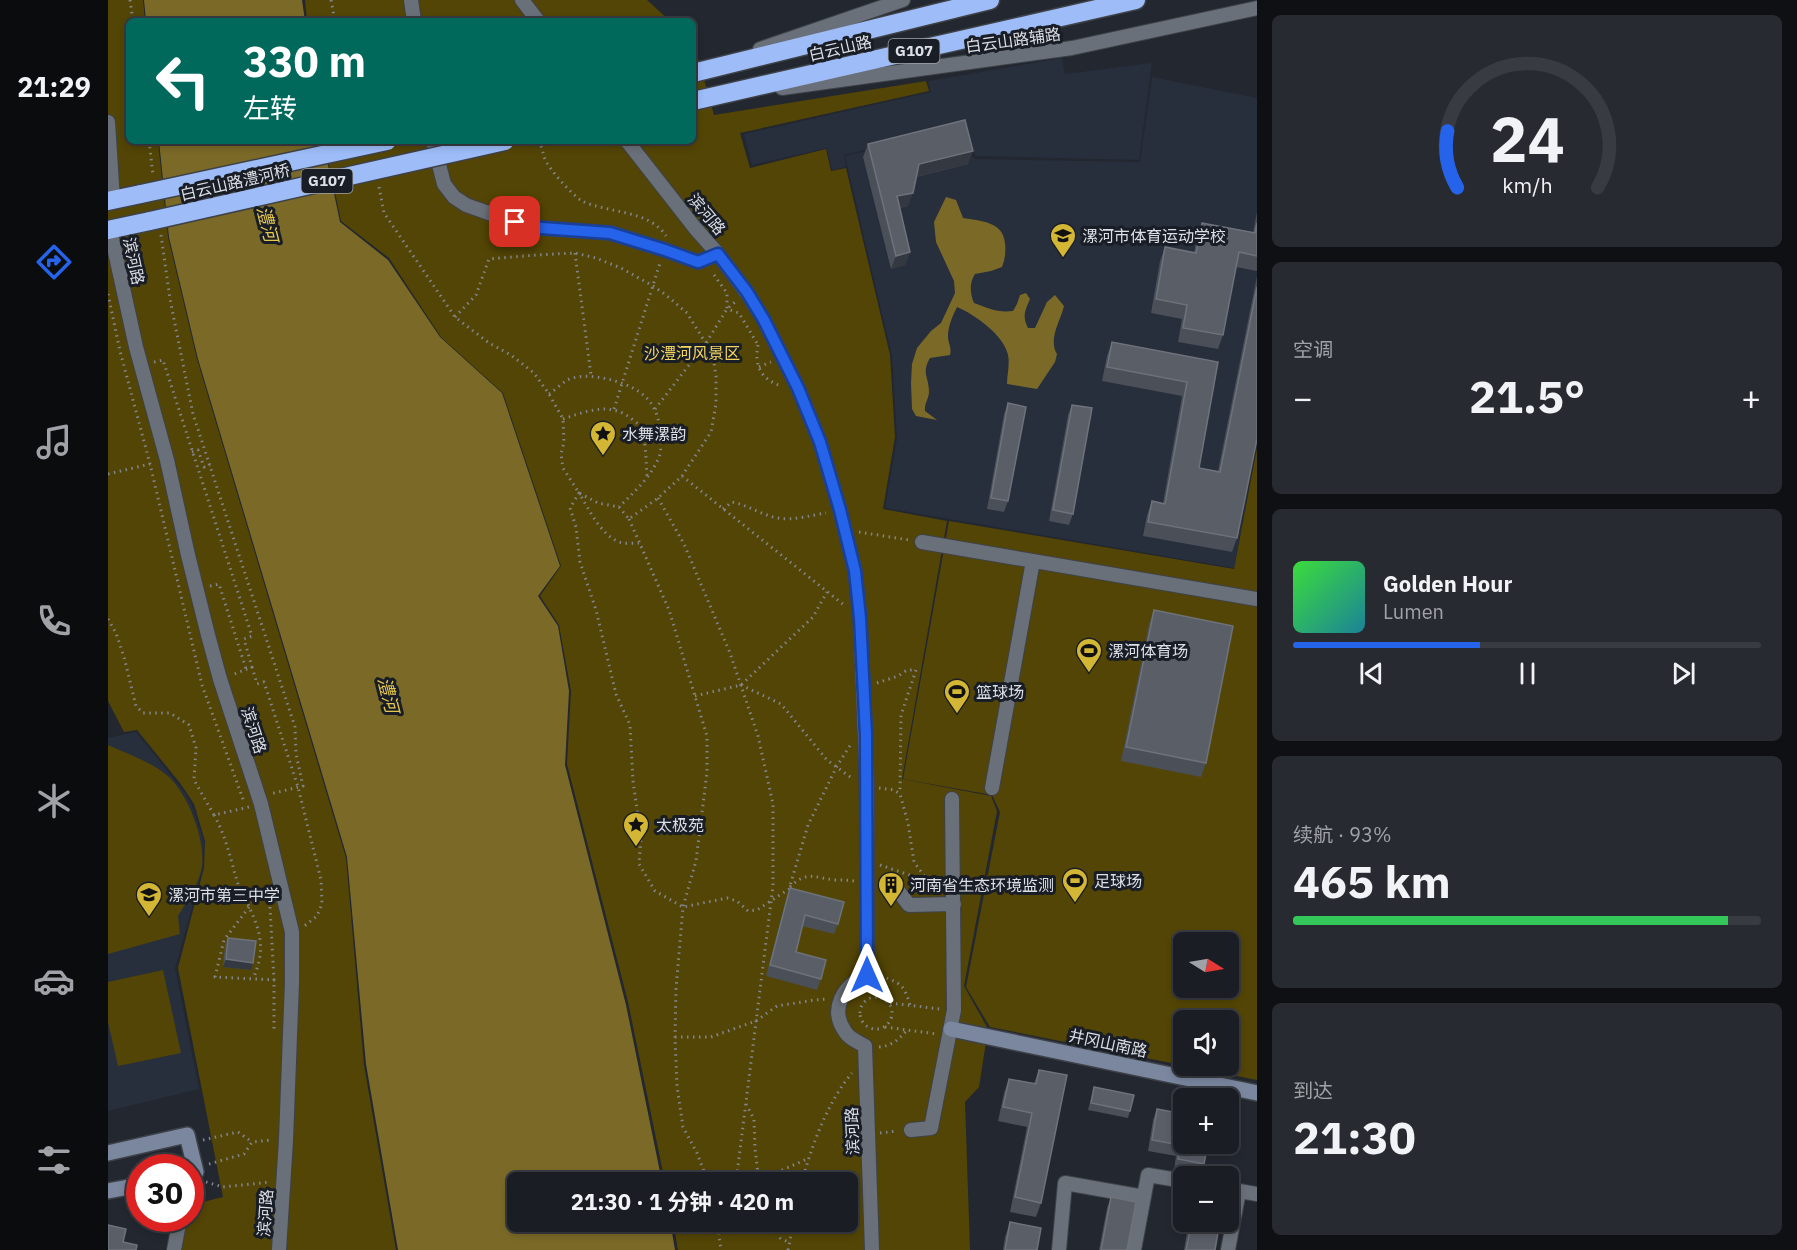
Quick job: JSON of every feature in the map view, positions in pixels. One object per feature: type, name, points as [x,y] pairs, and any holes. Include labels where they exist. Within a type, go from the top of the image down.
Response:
[{"type":"highway","name":"白云山路","points":[[696,71],[990,0]]},
{"type":"highway","name":"白云山路","points":[[697,100],[1136,0]]},
{"type":"highway","name":"白云山路澧河桥","points":[[148,190],[372,144]]},
{"type":"highway","name":"白云山路澧河桥","points":[[155,226],[493,144]]},
{"type":"highway","name":"G107","points":[[110,201],[148,190]]},
{"type":"highway","name":"G107","points":[[109,230],[155,226]]},
{"type":"street","points":[[411,0],[414,18]]},
{"type":"street","points":[[522,0],[536,18]]},
{"type":"street","points":[[696,71],[903,0]]},
{"type":"street","name":"白云山路辅路","points":[[697,100],[1072,48],[1257,8]]},
{"type":"street","points":[[108,122],[110,201]]},
{"type":"street","points":[[434,144],[444,184],[466,205],[528,227],[610,233],[698,262],[718,254]]},
{"type":"street","name":"滨河路","points":[[629,144],[747,292],[798,388],[820,442],[840,510],[855,571],[860,618],[867,785],[867,975]]},
{"type":"street","name":"滨河路","points":[[109,230],[140,365],[167,460],[220,679],[260,800],[292,932],[292,982],[279,1140],[279,1250]]},
{"type":"street","points":[[922,542],[1257,599]]},
{"type":"street","points":[[992,788],[1033,561]]},
{"type":"street","points":[[911,1130],[931,1128],[954,1010],[952,799]]},
{"type":"street","points":[[899,892],[909,905],[954,898]]},
{"type":"street","points":[[865,1052],[846,1033],[840,1022],[838,1010],[847,988],[867,975]]},
{"type":"street","name":"井冈山南路","points":[[951,1033],[1257,1093]]},
{"type":"street","name":"滨河路","points":[[865,1052],[872,1250]]},
{"type":"street","points":[[108,1153],[187,1135],[190,1154]]},
{"type":"street","points":[[1134,1250],[1148,1174],[1173,1179]]},
{"type":"street","points":[[1059,1250],[1065,1184],[1144,1197]]},
{"type":"street","points":[[108,1191],[126,1188]]},
{"type":"street","points":[[1239,1191],[1257,1194]]},
{"type":"street","points":[[174,1250],[177,1232]]},
{"type":"street","points":[[1228,1250],[1230,1232]]},
{"type":"path","points":[[130,0],[133,18]]},
{"type":"path","points":[[331,0],[334,18]]},
{"type":"path","points":[[148,190],[149,144]]},
{"type":"path","points":[[379,185],[384,213],[455,317],[489,344],[511,355],[534,373],[549,394],[563,419],[564,442],[561,454],[563,468],[592,514],[607,534],[620,542],[639,543]]},
{"type":"path","points":[[155,226],[193,414],[296,727],[296,754],[303,786],[260,800],[246,808],[214,815]]},
{"type":"path","points":[[614,409],[665,250]]},
{"type":"path","points":[[455,317],[476,295],[489,259],[575,254],[596,258],[621,268],[653,286],[687,313],[713,355],[716,404],[711,432],[682,477],[629,519]]},
{"type":"path","points":[[575,254],[591,375]]},
{"type":"path","points":[[655,409],[706,343],[727,309],[747,292]]},
{"type":"path","points":[[108,294],[202,685],[246,808]]},
{"type":"path","points":[[768,329],[759,337],[756,361],[761,372],[769,382],[798,388]]},
{"type":"path","points":[[140,365],[163,360],[252,636],[244,639],[257,684],[264,682],[298,787],[321,880],[322,904],[317,916],[292,932]]},
{"type":"path","points":[[549,394],[568,379],[591,375],[623,382],[644,394],[655,409],[660,425],[661,454],[638,488],[619,507]]},
{"type":"path","points":[[563,419],[592,409],[614,409],[628,416],[640,426],[646,450],[647,476]]},
{"type":"path","points":[[192,452],[198,450],[204,467],[210,465]]},
{"type":"path","points":[[108,474],[167,460]]},
{"type":"path","points":[[682,477],[860,618]]},
{"type":"path","points":[[579,493],[598,503],[619,507],[629,519],[669,610],[707,736],[707,772],[696,861],[683,907],[676,989],[675,1037],[677,1086],[682,1127],[697,1153],[704,1172]]},
{"type":"path","points":[[579,493],[570,508],[576,527],[580,562],[596,610],[616,694],[630,725],[633,781],[641,838],[639,864],[655,891],[683,907],[727,898],[737,901],[748,911],[757,910],[772,901],[802,878],[820,876],[867,885]]},
{"type":"path","points":[[658,498],[684,544],[730,653],[758,736],[773,804],[772,901],[737,1172]]},
{"type":"path","points":[[723,509],[732,502],[780,519],[840,510]]},
{"type":"path","points":[[845,530],[922,542]]},
{"type":"path","points":[[197,590],[219,584],[246,669]]},
{"type":"path","points":[[695,696],[741,686],[813,617],[827,592]]},
{"type":"path","points":[[108,619],[116,633],[124,657],[136,706],[143,713],[170,713],[189,724],[195,748],[194,780],[228,844],[241,891],[257,924],[262,946],[260,963],[253,979]]},
{"type":"path","points":[[220,679],[252,667]]},
{"type":"path","points":[[863,687],[898,676],[906,670],[916,670],[901,715],[900,794],[908,823],[914,862],[928,881]]},
{"type":"path","points":[[741,686],[781,704],[827,760],[857,782],[894,790],[900,794]]},
{"type":"path","points":[[789,889],[808,825],[837,766],[850,745],[866,735]]},
{"type":"path","points":[[867,861],[928,881],[954,898]]},
{"type":"path","points":[[270,903],[274,1035]]},
{"type":"path","points":[[249,906],[224,940],[215,977],[292,982]]},
{"type":"path","points":[[867,975],[882,976],[896,982],[906,989],[910,1005]]},
{"type":"path","points":[[885,1027],[892,1019],[892,1008],[889,1003],[880,997],[865,1001],[860,1011],[862,1021],[870,1028],[885,1027],[951,1033]]},
{"type":"path","points":[[675,1037],[711,1037],[756,1021],[777,1006],[841,998]]},
{"type":"path","points":[[889,1003],[954,1010]]},
{"type":"path","points":[[804,1172],[808,1158],[830,1107],[865,1052],[897,1041],[907,1030]]},
{"type":"path","points":[[746,1102],[754,1119],[758,1172]]},
{"type":"path","points":[[187,1135],[203,1140],[238,1132],[252,1142],[279,1140],[273,1130]]},
{"type":"path","points":[[869,1134],[911,1130]]},
{"type":"path","points":[[204,1167],[244,1154],[252,1142]]},
{"type":"path","points":[[776,1172],[808,1158]]},
{"type":"path","points":[[204,1182],[223,1187],[270,1182]]},
{"type":"path","points":[[778,1232],[780,1238],[789,1242]]},
{"type":"path","points":[[788,1250],[791,1232]]},
{"type":"path","points":[[719,1234],[721,1250]]},
{"type":"shaded area","points":[[1062,58],[1065,74],[1152,63],[1139,160],[975,156],[962,127],[844,155],[846,167],[832,170],[827,148],[752,165],[744,134],[931,92],[928,81]]},
{"type":"shaded area","name":"漯河市体育运动学校","points":[[1152,77],[1257,98],[1257,443],[1234,568],[885,508],[897,438],[892,356],[845,156],[960,130],[974,159],[1140,162]]},
{"type":"shaded area","name":"漯河市第三中学","points":[[136,732],[185,793],[192,805],[204,841],[203,868],[175,968],[199,1089],[108,1111],[108,738]]},
{"type":"green space","points":[[108,0],[143,0],[145,18],[126,18],[126,144],[158,144],[168,237],[197,359],[346,858],[364,1065],[396,1250],[180,1250],[184,1232],[204,1232],[204,1202],[223,1197],[178,968],[204,868],[205,841],[194,804],[180,783],[137,730],[124,732],[108,701]]},
{"type":"green space","points":[[305,0],[647,0],[667,18],[307,18]]},
{"type":"green space","name":"沙澧河风景区","points":[[696,52],[714,115],[926,81],[929,91],[740,133],[750,168],[826,149],[831,171],[846,168],[890,355],[895,437],[883,509],[947,521],[902,779],[991,796],[997,811],[964,986],[988,1029],[979,1087],[965,1102],[970,1250],[678,1250],[675,1232],[858,1232],[858,1172],[663,1172],[628,1002],[567,764],[571,691],[559,625],[540,596],[561,566],[503,393],[441,337],[389,258],[341,221],[325,144],[696,144]]},
{"type":"green space","name":"漯河体育场","points":[[1257,448],[1257,1080],[1237,1076],[1239,1076],[1239,1010],[1173,1010],[1173,1063],[990,1027],[966,987],[1000,812],[992,795],[903,779],[949,521],[1234,569]]},
{"type":"green space","points":[[108,745],[155,767],[176,785],[194,818],[201,843],[202,866],[192,893],[178,916],[180,934],[108,954]]},
{"type":"green space","points":[[163,970],[181,1053],[118,1066],[108,1022],[108,982]]},
{"type":"water","points":[[144,0],[302,0],[305,18],[146,18]]},
{"type":"water","name":"澧河","points":[[159,144],[324,144],[340,222],[388,260],[440,337],[502,393],[560,566],[538,596],[558,626],[569,691],[565,765],[626,1005],[660,1172],[507,1172],[507,1232],[672,1232],[675,1250],[398,1250],[366,1064],[347,857],[198,359],[169,237]]},
{"type":"water","points":[[946,197],[956,200],[963,218],[983,221],[995,226],[1000,230],[1005,243],[1005,258],[1002,267],[975,274],[971,288],[974,303],[997,311],[1013,311],[1020,295],[1026,293],[1030,299],[1025,314],[1028,328],[1035,328],[1047,302],[1055,295],[1064,306],[1054,336],[1057,354],[1055,362],[1037,389],[1007,384],[1009,358],[1001,340],[980,320],[957,307],[948,332],[950,355],[930,358],[926,368],[929,392],[925,411],[937,420],[916,416],[912,409],[911,383],[912,364],[917,348],[941,323],[955,293],[954,281],[936,242],[934,222]]},
{"type":"building","points":[[965,120],[973,151],[919,164],[913,193],[897,196],[910,252],[896,256],[868,144]]},
{"type":"building","points":[[1202,223],[1255,233],[1257,223],[1257,256],[1239,252],[1223,335],[1183,328],[1187,305],[1156,299],[1165,247],[1196,253]]},
{"type":"building","points":[[1257,287],[1257,439],[1237,538],[1148,522],[1152,501],[1165,504],[1187,382],[1107,367],[1112,342],[1218,362],[1199,468],[1220,472]]},
{"type":"building","points":[[1008,403],[1026,407],[1008,501],[991,498]]},
{"type":"building","points":[[1072,405],[1092,408],[1073,514],[1053,510]]},
{"type":"building","points":[[1154,610],[1233,626],[1206,763],[1126,747]]},
{"type":"building","points":[[790,888],[844,902],[838,924],[805,915],[796,952],[826,960],[821,979],[770,965]]},
{"type":"building","points":[[228,938],[256,941],[253,963],[226,959]]},
{"type":"building","points":[[1039,1070],[1067,1075],[1041,1203],[1015,1197],[1032,1113],[1003,1107],[1009,1079],[1036,1084]]},
{"type":"building","points":[[1094,1087],[1134,1095],[1130,1111],[1091,1103]]},
{"type":"building","points":[[1157,1109],[1173,1112],[1173,1144],[1152,1140]]},
{"type":"building","points":[[1179,1154],[1206,1154],[1204,1164],[1178,1159]]},
{"type":"building","points":[[1111,1197],[1136,1202],[1127,1250],[1101,1250]]},
{"type":"building","points":[[1010,1222],[1041,1228],[1037,1250],[1005,1250]]},
{"type":"building","points":[[108,1225],[126,1229],[123,1242],[137,1245],[136,1250],[108,1250]]},
{"type":"building","points":[[1190,1232],[1218,1232],[1215,1250],[1186,1250]]},
{"type":"place","name":"漯河市体育运动学校","points":[[1063,259]]},
{"type":"place","name":"水舞漯韵","points":[[603,457]]},
{"type":"place","name":"漯河体育场","points":[[1089,674]]},
{"type":"place","name":"篮球场","points":[[957,715]]},
{"type":"place","name":"太极苑","points":[[636,848]]},
{"type":"place","name":"足球场","points":[[1075,904]]},
{"type":"place","name":"河南省生态环境监测","points":[[891,908]]},
{"type":"place","name":"漯河市第三中学","points":[[149,918]]},
{"type":"route","points":[[515,222],[528,227],[610,233],[698,262],[718,254],[747,292],[764,320],[798,388],[820,442],[855,571],[860,618],[866,735],[867,975]]}]
